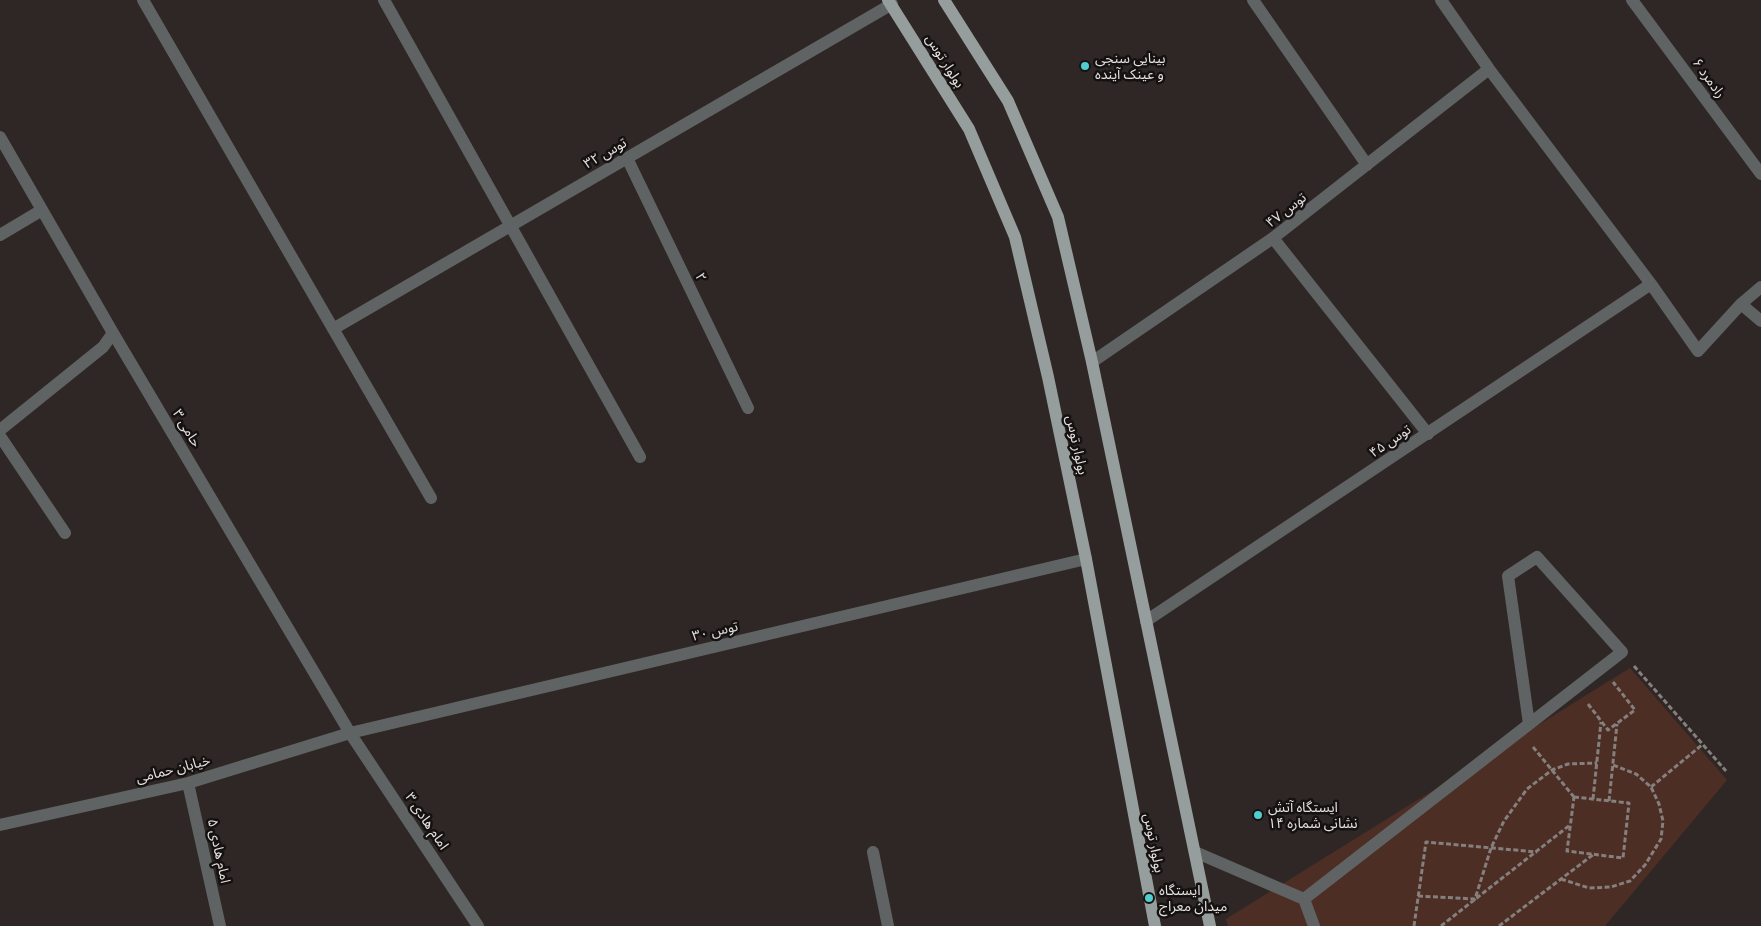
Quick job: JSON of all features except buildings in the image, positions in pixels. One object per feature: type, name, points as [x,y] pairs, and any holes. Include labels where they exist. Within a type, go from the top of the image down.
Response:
[{"type":"main road","points":[[944,0],[1008,101],[1058,217],[1092,362],[1210,926]]},
{"type":"main road","name":"بولوار توس","points":[[890,2],[969,129],[1015,237],[1048,377],[1086,559],[1155,926]]},
{"type":"street","points":[[142,0],[431,498]]},
{"type":"street","points":[[384,0],[640,457]]},
{"type":"street","points":[[1253,0],[1367,164]]},
{"type":"street","points":[[1441,0],[1489,69],[1698,351],[1740,304],[1761,287]]},
{"type":"street","name":"رادمرد ۶","points":[[1632,0],[1761,174]]},
{"type":"street","name":"توس ۳۲","points":[[333,329],[890,2]]},
{"type":"street","name":"توس ۴۷","points":[[1092,362],[1273,238],[1489,69]]},
{"type":"street","name":"حامی ۳","points":[[0,138],[350,733]]},
{"type":"street","name":"۲","points":[[627,158],[748,408]]},
{"type":"street","points":[[0,235],[42,210]]},
{"type":"street","points":[[1273,238],[1428,434]]},
{"type":"street","name":"توس ۴۵","points":[[1146,621],[1650,284]]},
{"type":"street","points":[[1740,304],[1761,321]]},
{"type":"street","points":[[0,430],[103,347],[113,333]]},
{"type":"street","points":[[0,436],[65,533]]},
{"type":"street","points":[[1304,898],[1525,728],[1622,652],[1537,557],[1508,576],[1525,728]]},
{"type":"street","name":"توس ۳۰","points":[[350,733],[1086,559]]},
{"type":"street","name":"خیابان حمامی","points":[[0,825],[188,783],[350,733]]},
{"type":"street","name":"امام هادی ۳","points":[[350,733],[478,926]]},
{"type":"street","name":"امام هادی ۵","points":[[188,783],[220,926]]},
{"type":"street","points":[[873,852],[888,926]]},
{"type":"street","points":[[1195,852],[1304,898],[1314,926]]},
{"type":"path","points":[[1622,652],[1726,770]]},
{"type":"path","points":[[1576,688],[1608,730],[1617,724],[1634,710],[1602,667]]},
{"type":"path","points":[[1593,799],[1601,722]]},
{"type":"path","points":[[1609,801],[1617,724]]},
{"type":"path","points":[[1525,728],[1552,770],[1574,797],[1629,803],[1623,858],[1568,851],[1574,797]]},
{"type":"path","points":[[1650,787],[1703,744]]},
{"type":"path","points":[[1475,899],[1490,848],[1504,821],[1527,789],[1552,770],[1568,764],[1597,763]]},
{"type":"path","points":[[1561,879],[1589,888],[1611,887],[1630,881],[1645,865],[1661,839],[1662,822],[1658,804],[1650,787],[1636,774],[1613,765]]},
{"type":"path","points":[[1442,926],[1570,825]]},
{"type":"path","points":[[1414,926],[1426,842],[1537,852]]},
{"type":"path","points":[[1499,926],[1594,854]]},
{"type":"path","points":[[1418,896],[1475,899]]},
{"type":"shaded area","points":[[1630,668],[1727,780],[1605,926],[1228,926],[1226,919]]},
{"type":"place","name":"بینایی سنجی و عینک آینده","points":[[1085,66]]},
{"type":"place","name":"ایستگاه آتش نشانی شماره ۱۴","points":[[1258,815]]},
{"type":"place","name":"ایستگاه میدان معراج","points":[[1149,898]]}]
